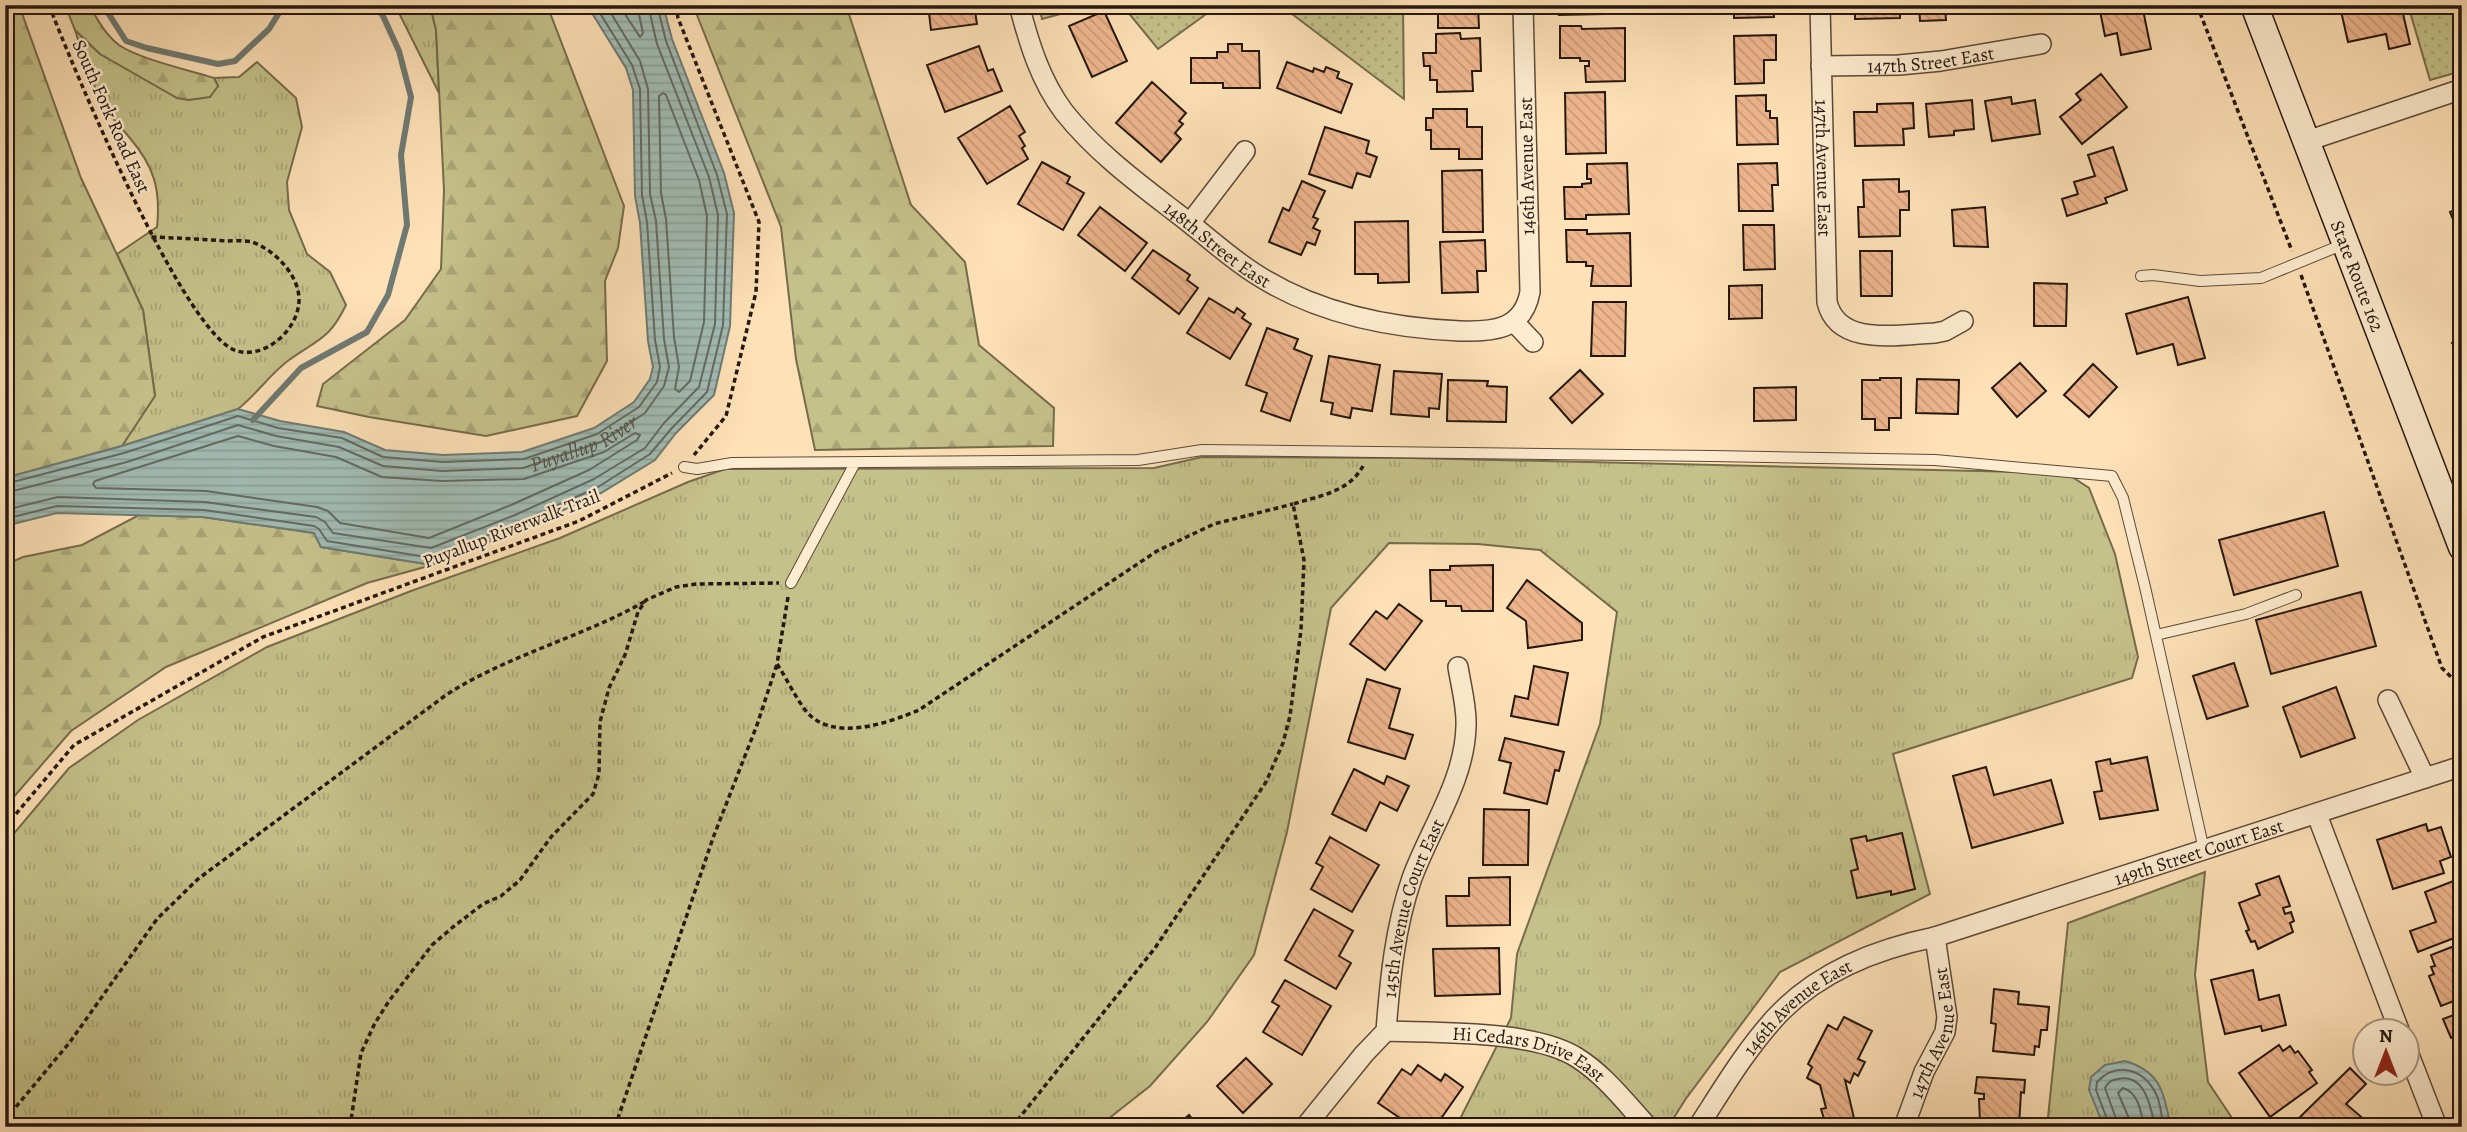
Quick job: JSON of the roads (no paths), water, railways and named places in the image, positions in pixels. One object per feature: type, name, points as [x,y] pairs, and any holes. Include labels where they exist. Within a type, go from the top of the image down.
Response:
[{"type":"main road","name":"State Route 162","points":[[2254,5],[2462,547]]},
{"type":"street","name":"148th Street East","points":[[1019,5],[1038,65],[1065,112],[1120,170],[1252,272],[1290,294],[1371,321],[1425,330],[1494,330],[1514,321]]},
{"type":"street","name":"146th Avenue East","points":[[1514,321],[1528,303],[1530,292],[1523,5]]},
{"type":"street","name":"147th Avenue East","points":[[1819,5],[1829,312],[1842,326],[1856,333],[1870,335],[1935,333],[1945,331],[1963,321]]},
{"type":"street","name":"147th Street East","points":[[1821,66],[1899,65],[1941,61],[2041,44]]},
{"type":"street","points":[[2307,141],[2462,89]]},
{"type":"street","points":[[1190,223],[1245,151]]},
{"type":"street","points":[[1514,321],[1533,342]]},
{"type":"street","name":"145th Avenue Court East","points":[[1386,1031],[1390,980],[1404,905],[1457,773],[1463,748],[1466,726],[1458,667]]},
{"type":"street","points":[[2388,700],[2425,778]]},
{"type":"street","name":"149th Street Court East","points":[[1935,937],[2462,766]]},
{"type":"street","points":[[2317,815],[2393,1016]]},
{"type":"street","name":"146th Avenue East","points":[[1698,1127],[1752,1046],[1777,1015],[1823,978],[1902,943],[1935,937]]},
{"type":"street","name":"147th Avenue East","points":[[1904,1127],[1924,1072],[1945,1032],[1947,1017],[1935,937]]},
{"type":"street","points":[[1305,1127],[1386,1031]]},
{"type":"street","name":"Hi Cedars Drive East","points":[[1386,1031],[1518,1038],[1573,1055],[1595,1070],[1618,1092],[1648,1127]]},
{"type":"street","points":[[2421,1086],[2437,1127]]},
{"type":"lane","points":[[2141,276],[2200,281],[2261,278],[2346,243]]},
{"type":"lane","points":[[684,467],[696,469],[732,463],[1138,460],[1202,450],[1368,451],[1935,460],[2112,476],[2123,498],[2204,851]]},
{"type":"lane","points":[[791,583],[855,463]]},
{"type":"lane","points":[[2156,635],[2246,614],[2296,594]]},
{"type":"water","name":"Puyallup River","points":[[587,5],[663,5],[672,39],[724,173],[734,213],[730,326],[714,395],[676,433],[655,460],[601,493],[432,565],[321,547],[314,533],[203,517],[57,513],[5,526],[5,478],[122,446],[238,409],[280,421],[344,432],[385,450],[443,455],[522,452],[594,428],[634,402],[650,379],[653,367],[648,341],[640,223],[635,196],[633,90],[626,68]]},
{"type":"water","points":[[2125,1061],[2147,1071],[2159,1085],[2171,1127],[2104,1127],[2089,1090],[2091,1077],[2105,1065]]},
{"type":"waterway","points":[[103,5],[126,41],[218,64],[235,61],[269,29],[284,5]]},
{"type":"waterway","points":[[253,420],[301,368],[367,332],[388,295],[407,225],[401,155],[411,97],[399,51],[375,5]]}]
